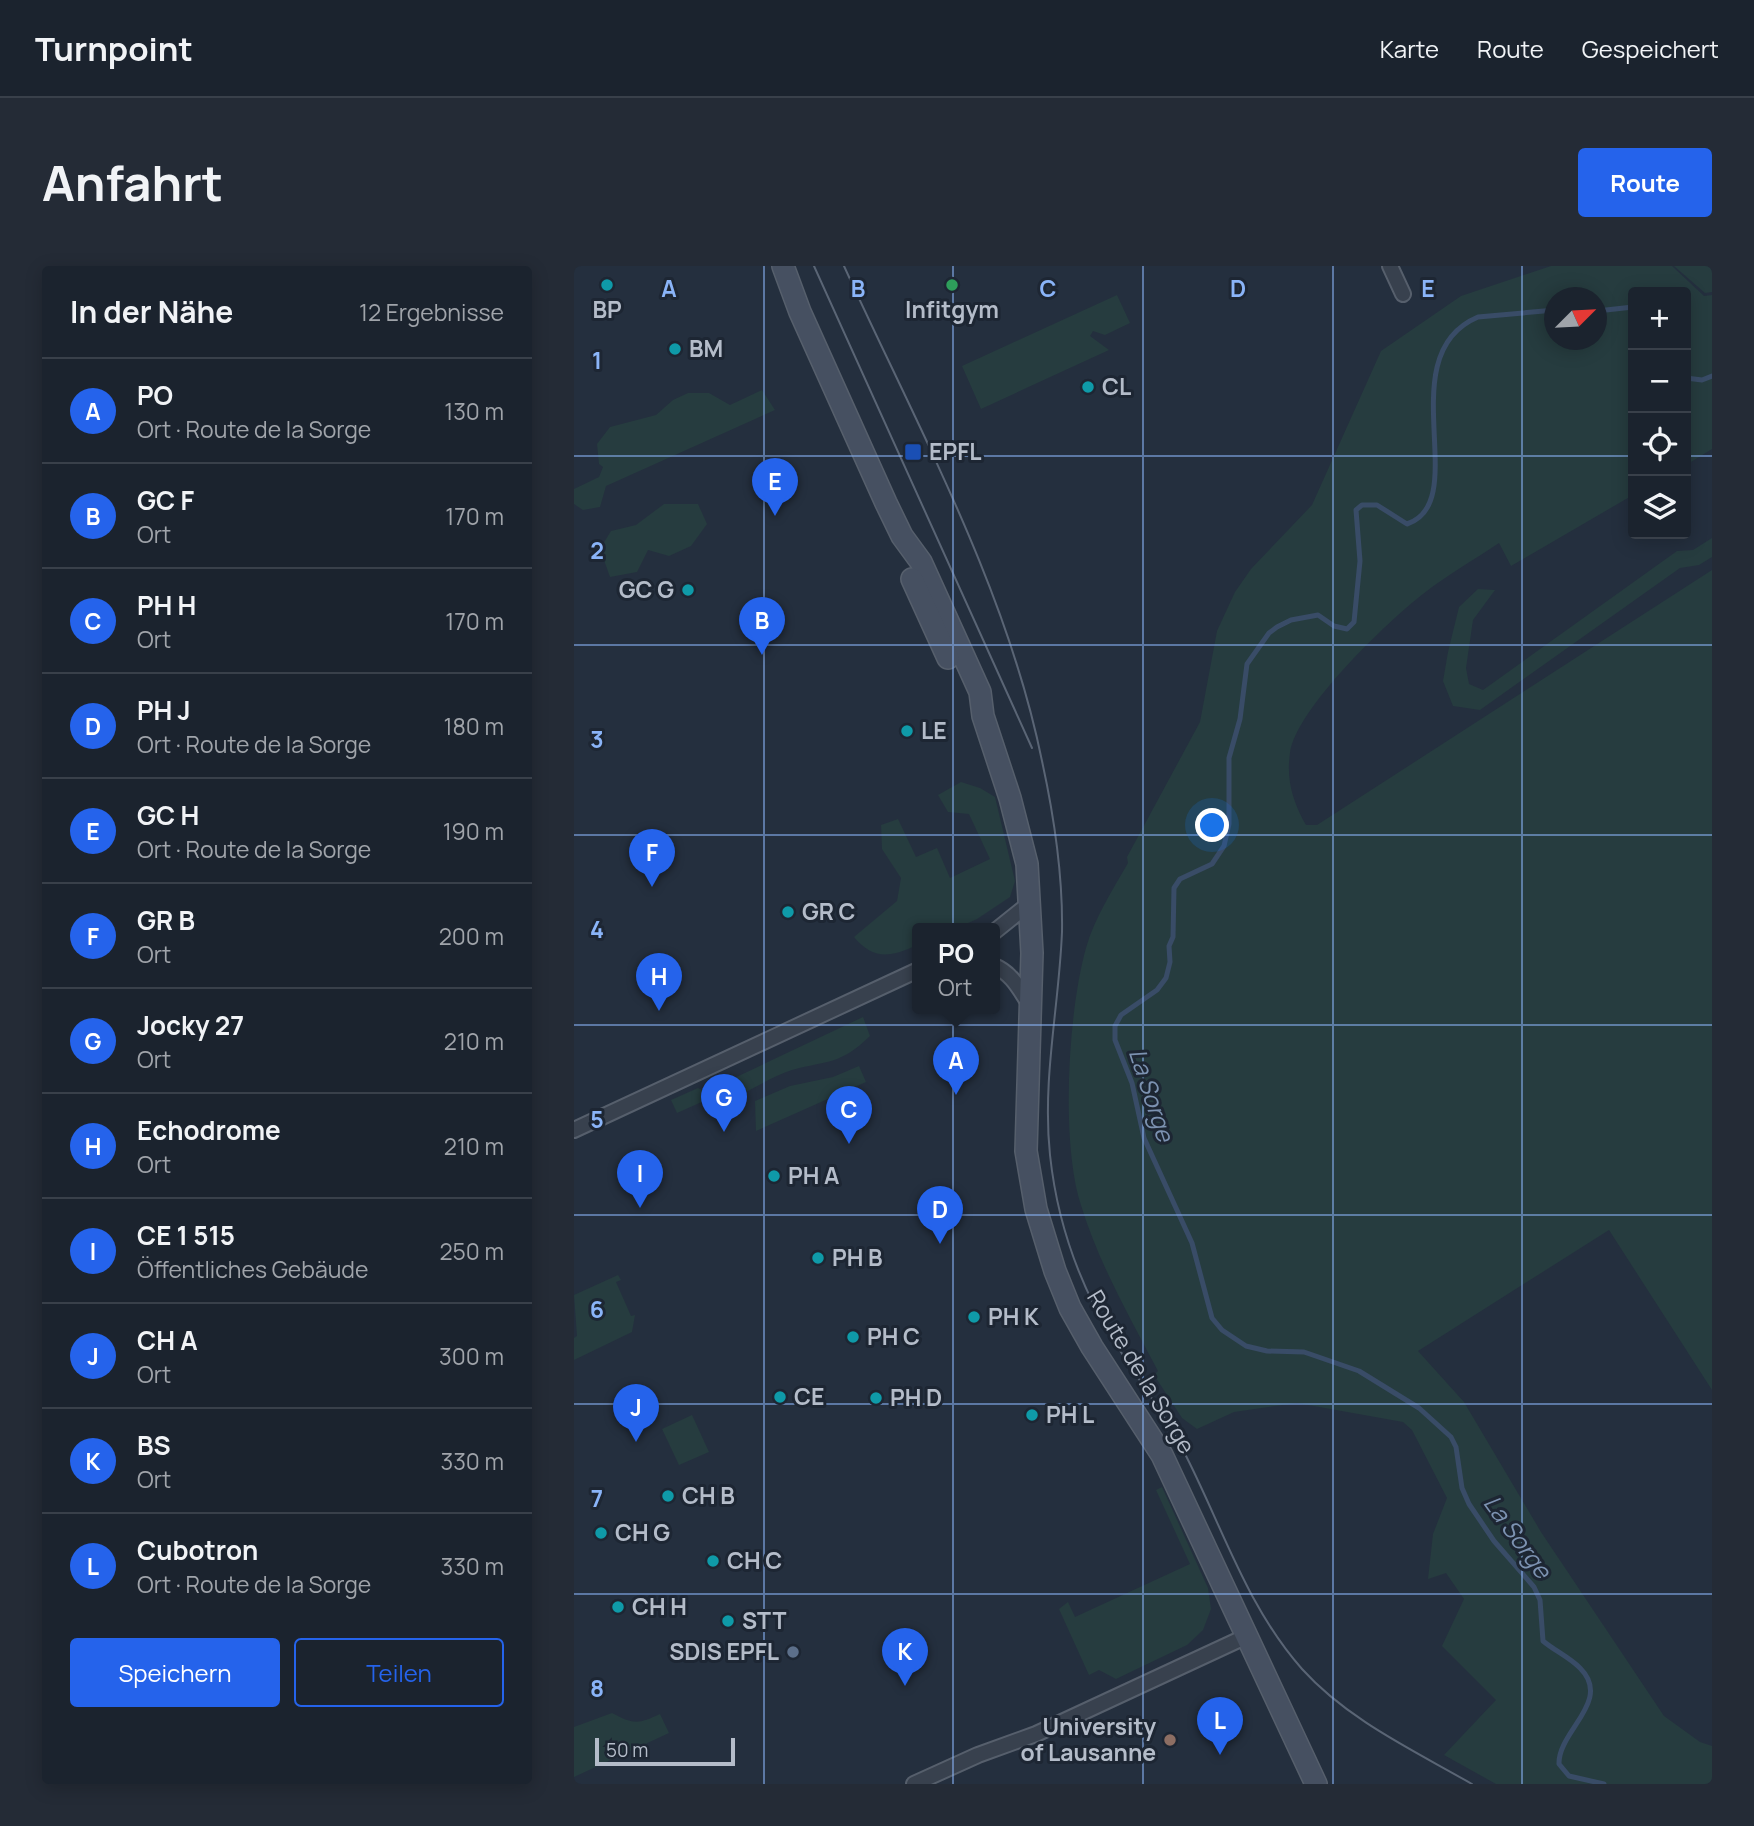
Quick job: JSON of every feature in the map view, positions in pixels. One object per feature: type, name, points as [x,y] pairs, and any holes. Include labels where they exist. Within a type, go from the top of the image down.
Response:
[{"type":"street","name":"Route de la Sorge","points":[[783,266],[800,312],[902,536],[909,570],[925,607],[965,693],[983,716],[999,757],[1027,864],[1032,953],[1026,1151],[1036,1209],[1055,1271],[1070,1308],[1092,1347],[1160,1450],[1316,1784]]},
{"type":"street","points":[[1390,266],[1403,294]]},
{"type":"street","points":[[1000,928],[1029,904]]},
{"type":"street","points":[[1000,968],[1017,984],[1030,1006]]},
{"type":"street","points":[[574,1130],[912,973]]},
{"type":"street","points":[[914,1784],[978,1755],[1036,1734],[1247,1636]]},
{"type":"green space","points":[[1551,266],[1672,266],[1704,296],[1712,295],[1712,449],[1691,462],[1691,287],[1628,287],[1628,498],[1511,566],[1499,543],[1423,594],[1367,645],[1325,691],[1296,735],[1289,763],[1290,782],[1297,808],[1306,825],[1317,825],[1712,570],[1712,1390],[1609,1230],[1418,1351],[1464,1402],[1541,1532],[1664,1716],[1700,1742],[1712,1746],[1712,1784],[1496,1784],[1444,1755],[1496,1700],[1442,1646],[1464,1599],[1446,1573],[1428,1579],[1433,1534],[1447,1498],[1412,1430],[1403,1422],[1297,1403],[1234,1412],[1197,1429],[1182,1418],[1154,1375],[1158,1371],[1105,1267],[1080,1202],[1070,1145],[1069,1075],[1075,1006],[1089,937],[1128,863],[1127,857],[1200,722],[1217,631],[1235,592],[1251,569],[1312,505],[1381,351],[1461,296]]},
{"type":"green space","points":[[1674,266],[1712,266],[1712,292],[1705,293]]},
{"type":"green space","points":[[1117,295],[1130,323],[1105,335],[1093,331],[1090,336],[1109,350],[981,409],[962,366]]},
{"type":"green space","points":[[762,390],[775,410],[606,486],[600,507],[583,510],[574,504],[574,489],[599,477],[603,467],[599,464],[597,444],[610,427],[656,415],[673,400],[688,393],[709,393],[730,405]]},
{"type":"green space","points":[[664,504],[698,504],[707,524],[691,546],[669,556],[648,550],[637,572],[610,577],[600,549],[611,531],[636,525]]},
{"type":"green space","points":[[1712,538],[1712,557],[1699,565],[1680,568],[1480,710],[1453,706],[1443,681],[1448,652],[1459,607],[1478,589],[1495,590],[1473,620],[1466,668],[1469,684],[1483,690],[1677,551],[1693,550]]},
{"type":"green space","points":[[961,782],[980,788],[995,797],[1015,881],[1010,897],[968,923],[912,923],[912,947],[891,954],[876,953],[861,945],[854,937],[897,901],[901,878],[882,849],[881,825],[898,819],[916,857],[937,848],[950,878],[990,859],[969,814],[948,812],[938,795]]},
{"type":"green space","points":[[863,1017],[870,1036],[842,1057],[786,1072],[743,1093],[725,1088],[730,1080]]},
{"type":"green space","points":[[859,1066],[866,1082],[756,1131],[755,1101],[790,1086],[833,1077]]},
{"type":"green space","points":[[698,1088],[715,1096],[677,1113],[671,1100]]},
{"type":"green space","points":[[618,1275],[621,1280],[616,1282],[631,1316],[635,1315],[632,1332],[574,1360],[574,1338],[577,1336],[574,1295]]},
{"type":"green space","points":[[692,1415],[709,1452],[679,1465],[662,1429]]},
{"type":"green space","points":[[1162,1487],[1208,1588],[1211,1609],[1203,1630],[1187,1645],[1116,1679],[1099,1670],[1089,1675],[1059,1609],[1068,1602],[1075,1617],[1190,1564],[1156,1490]]},
{"type":"green space","points":[[612,1713],[636,1722],[660,1714],[669,1733],[574,1777],[574,1727]]},
{"type":"waterway","name":"La Sorge","points":[[1607,310],[1628,308]]},
{"type":"waterway","name":"La Sorge","points":[[1544,311],[1478,317],[1452,336],[1438,362],[1434,393],[1434,488],[1426,510],[1407,524],[1377,505],[1362,505],[1356,510],[1360,561],[1354,622],[1347,629],[1334,626],[1318,615],[1291,620],[1269,633],[1247,664],[1240,719],[1229,758],[1229,824],[1224,846],[1212,864],[1180,879],[1174,888],[1173,937],[1169,946],[1170,962],[1166,978],[1157,990],[1121,1015],[1115,1026],[1115,1040],[1132,1083],[1144,1138],[1192,1243],[1212,1318],[1222,1330],[1246,1346],[1267,1351],[1304,1352],[1359,1371],[1419,1408],[1451,1437],[1456,1447],[1462,1488],[1469,1504],[1494,1541],[1534,1587],[1540,1600],[1543,1641],[1576,1664],[1589,1680],[1588,1704],[1566,1740],[1559,1764],[1569,1776],[1604,1784]]},
{"type":"waterway","name":"La Sorge","points":[[1691,379],[1702,380],[1712,376]]},
{"type":"tram line","points":[[814,266],[1032,748]]},
{"type":"tram line","points":[[844,266],[930,447],[983,571],[1007,633],[1042,761],[1057,846],[1062,911],[1048,1099],[1050,1155],[1058,1204],[1080,1275],[1101,1319],[1175,1436],[1250,1591],[1282,1644],[1320,1687],[1360,1719],[1472,1784]]},
{"type":"place","name":"BP","points":[[607,285]]},
{"type":"place","name":"Infitgym","points":[[952,285]]},
{"type":"place","name":"BM","points":[[675,349]]},
{"type":"place","name":"CL","points":[[1088,387]]},
{"type":"place","name":"EPFL","points":[[913,452]]},
{"type":"place","name":"GC H","points":[[775,516]]},
{"type":"place","name":"GC G","points":[[688,590]]},
{"type":"place","name":"GC F","points":[[762,655]]},
{"type":"place","name":"LE","points":[[907,731]]},
{"type":"place","name":"GR B","points":[[652,887]]},
{"type":"place","name":"GR C","points":[[788,912]]},
{"type":"place","name":"Echodrome","points":[[659,1011]]},
{"type":"place","name":"PO","points":[[956,1095]]},
{"type":"place","name":"Jocky 27","points":[[724,1132]]},
{"type":"place","name":"PH H","points":[[849,1144]]},
{"type":"place","name":"PH A","points":[[774,1176]]},
{"type":"place","name":"CE 1 515","points":[[640,1208]]},
{"type":"place","name":"PH J","points":[[940,1244]]},
{"type":"place","name":"PH B","points":[[818,1258]]},
{"type":"place","name":"PH K","points":[[974,1317]]},
{"type":"place","name":"PH C","points":[[853,1337]]},
{"type":"place","name":"CE","points":[[780,1397]]},
{"type":"place","name":"PH D","points":[[876,1398]]},
{"type":"place","name":"PH L","points":[[1032,1415]]},
{"type":"place","name":"CH A","points":[[636,1442]]},
{"type":"place","name":"CH B","points":[[668,1496]]},
{"type":"place","name":"CH G","points":[[601,1533]]},
{"type":"place","name":"CH C","points":[[713,1561]]},
{"type":"place","name":"CH H","points":[[618,1607]]},
{"type":"place","name":"STT","points":[[728,1621]]},
{"type":"place","name":"SDIS EPFL","points":[[793,1652]]},
{"type":"place","name":"BS","points":[[905,1686]]},
{"type":"place","name":"University of Lausanne","points":[[1170,1740]]},
{"type":"place","name":"Cubotron","points":[[1220,1755]]}]
